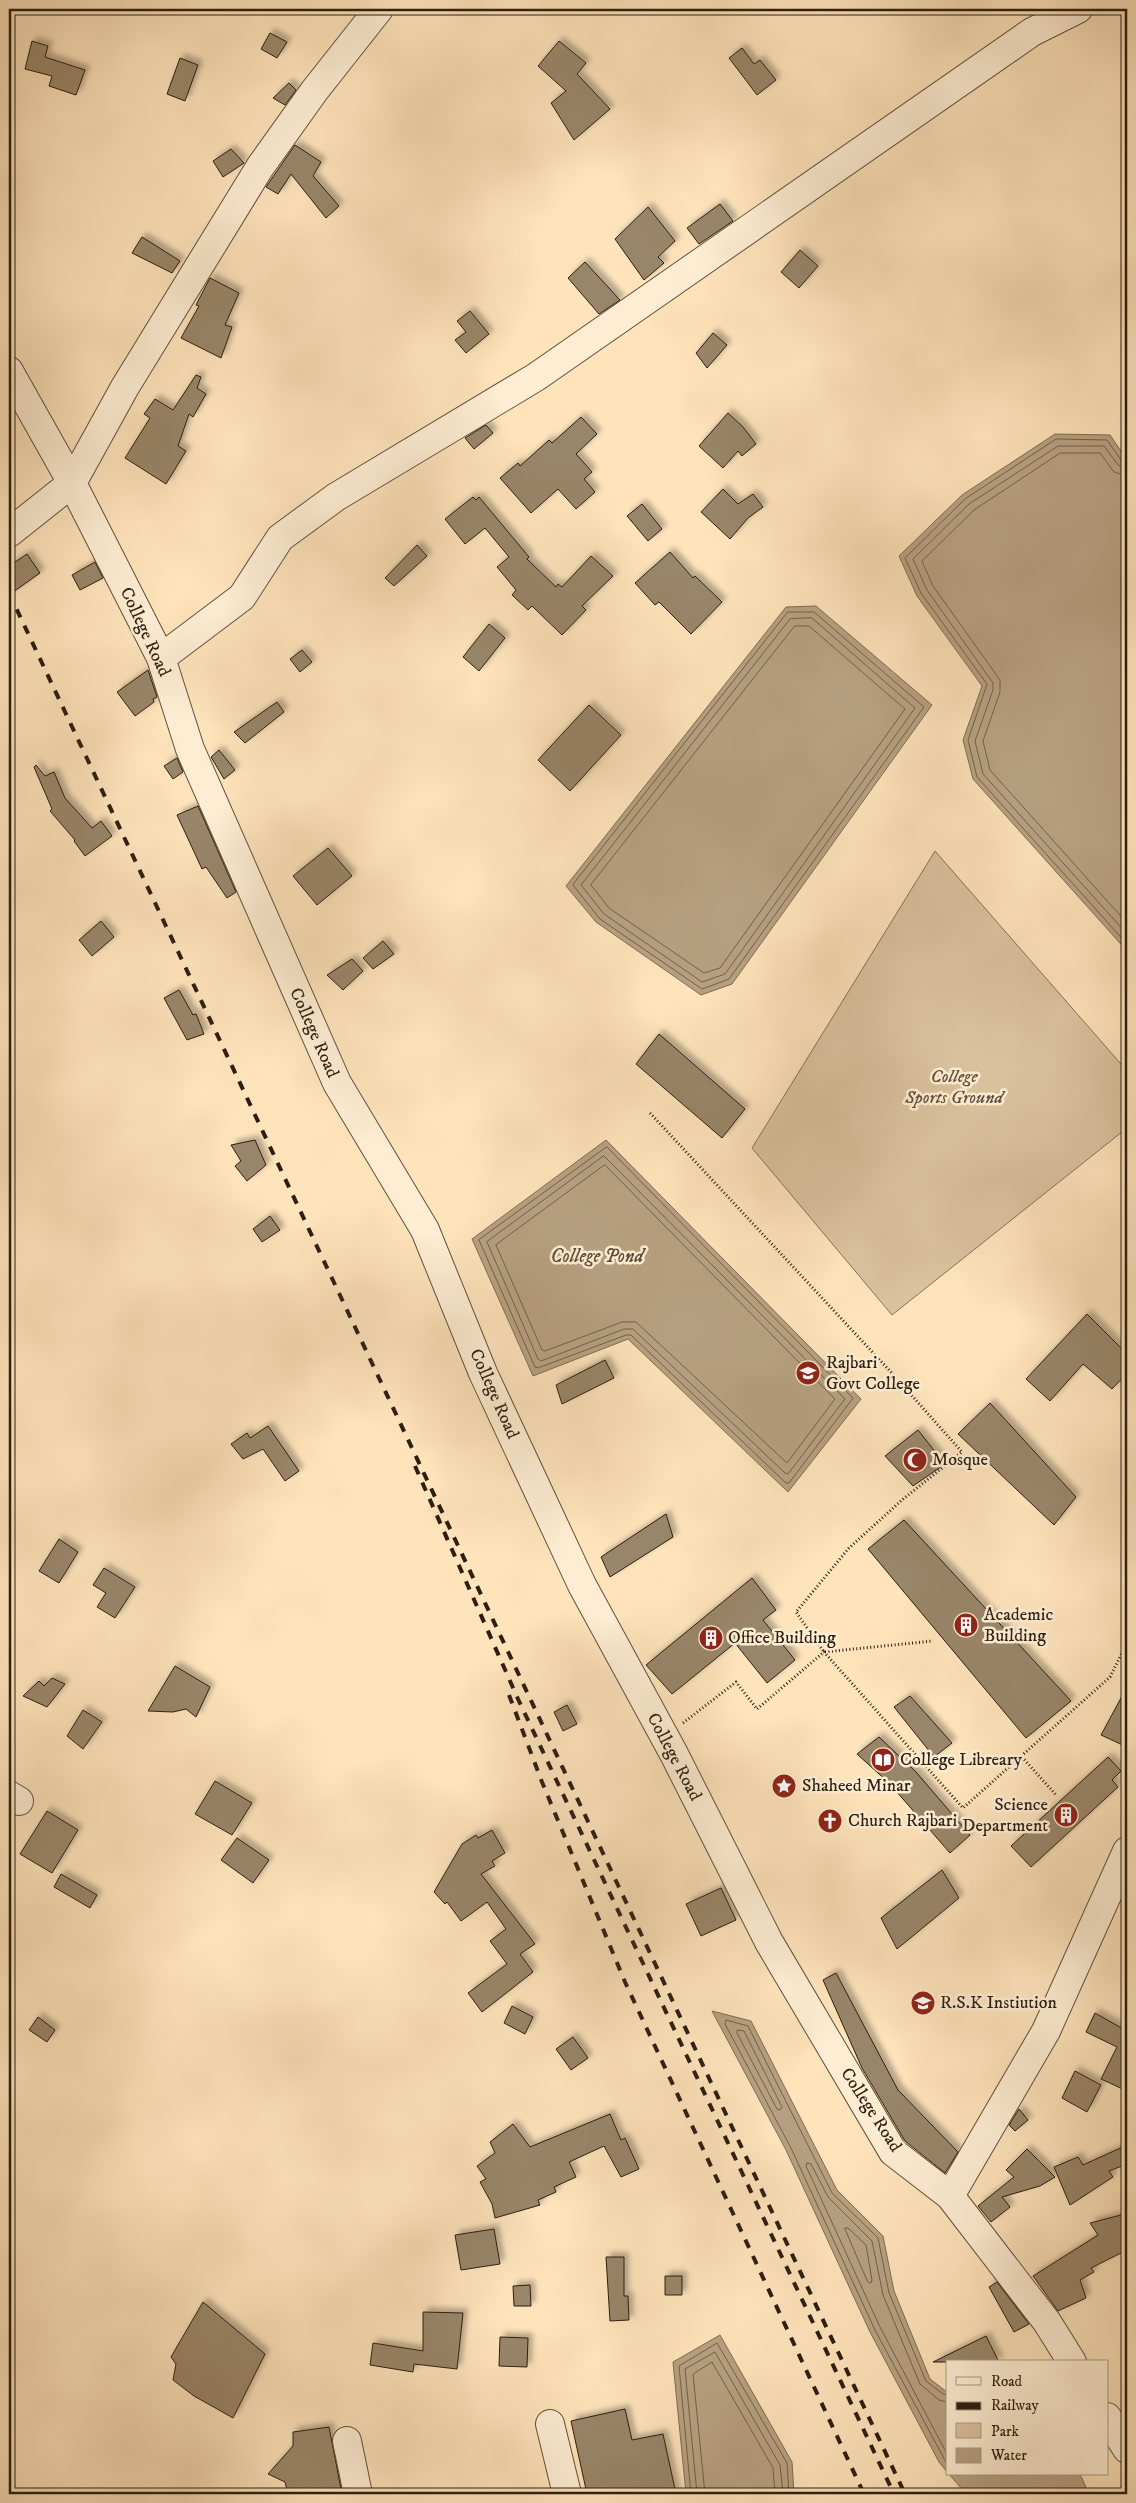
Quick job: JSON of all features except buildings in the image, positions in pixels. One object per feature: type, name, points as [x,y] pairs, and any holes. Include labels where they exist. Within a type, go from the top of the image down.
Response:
[{"type":"street","points":[[9,533],[72,483],[125,386],[260,167],[316,90],[379,9]]},
{"type":"street","points":[[161,658],[242,597],[280,538],[336,497],[536,377],[1032,32],[1078,9]]},
{"type":"street","name":"College Road","points":[[9,371],[72,483],[161,658],[190,749],[337,1083],[425,1230],[483,1372],[582,1585],[665,1737],[769,1942],[893,2152],[950,2196],[1046,2322],[1071,2360]]},
{"type":"street","points":[[950,2196],[1046,2031],[1127,1851]]},
{"type":"street","points":[[1108,2419],[1127,2449]]},
{"type":"street","points":[[550,2424],[567,2494]]},
{"type":"street","points":[[347,2441],[358,2494]]},
{"type":"path","points":[[650,1113],[883,1363],[962,1452],[902,1500],[850,1548],[796,1612],[824,1652],[963,1808],[1110,1677],[1127,1643]]},
{"type":"path","points":[[665,1737],[736,1682],[757,1709],[824,1652],[933,1641]]},
{"type":"path","points":[[1022,1757],[1057,1796]]},
{"type":"green space","name":"College Sports Ground","points":[[935,851],[1127,1071],[1127,1128],[892,1315],[752,1148]]},
{"type":"water","points":[[1055,434],[1110,435],[1127,460],[1127,951],[973,779],[963,740],[982,686],[917,596],[899,556],[962,495]]},
{"type":"water","points":[[816,606],[932,705],[732,984],[701,995],[596,922],[566,886],[786,607]]},
{"type":"water","name":"College Pond","points":[[606,1140],[861,1399],[788,1492],[628,1339],[533,1376],[472,1239]]},
{"type":"water","points":[[712,2011],[751,2021],[837,2190],[883,2236],[894,2291],[930,2379],[946,2391],[946,2471],[939,2462],[870,2332],[786,2150]]},
{"type":"water","points":[[720,2335],[792,2462],[794,2494],[686,2494],[673,2362]]},
{"type":"water","points":[[951,2476],[1081,2476],[1089,2494],[966,2494]]},
{"type":"railway","points":[[9,593],[905,2494]]},
{"type":"railway","points":[[415,1466],[518,1699],[894,2494]]},
{"type":"railway","points":[[509,1695],[542,1782],[625,1982],[864,2494]]},
{"type":"place","name":"Rajbari Govt College","points":[[808,1373]]},
{"type":"place","name":"Mosque","points":[[915,1460]]},
{"type":"place","name":"Academic Building","points":[[966,1625]]},
{"type":"place","name":"Office Building","points":[[711,1638]]},
{"type":"place","name":"College Libreary","points":[[883,1760]]},
{"type":"place","name":"Shaheed Minar","points":[[784,1786]]},
{"type":"place","name":"Science Department","points":[[1066,1815]]},
{"type":"place","name":"Church Rajbari","points":[[830,1821]]},
{"type":"place","name":"R.S.K Instiution","points":[[923,2003]]}]
